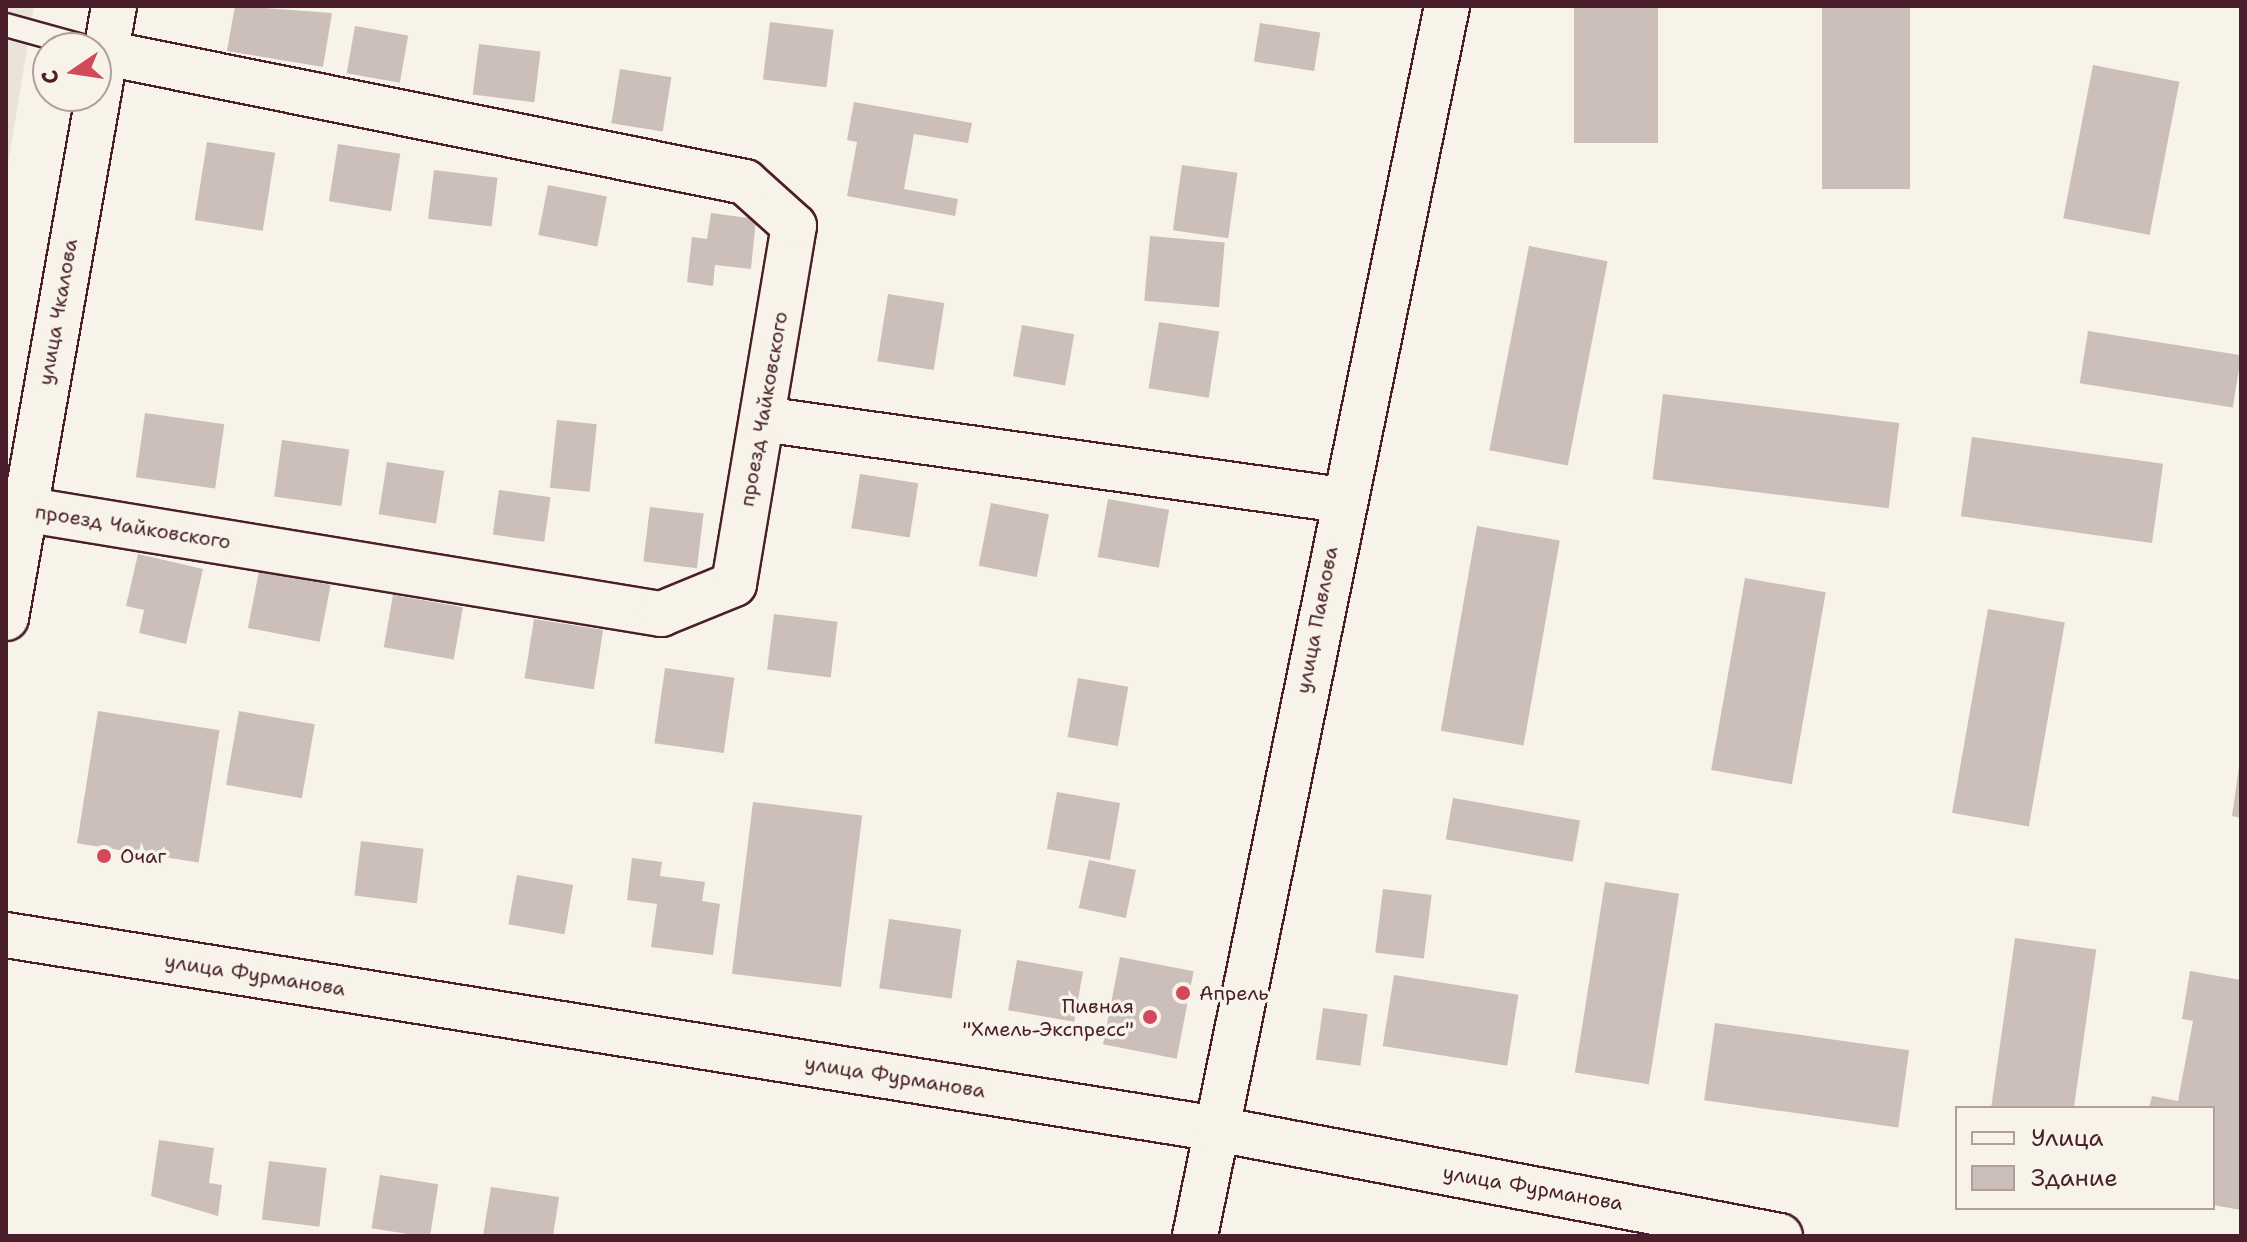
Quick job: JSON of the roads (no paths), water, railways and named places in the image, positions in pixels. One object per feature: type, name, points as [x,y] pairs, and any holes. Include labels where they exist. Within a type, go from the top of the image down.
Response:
[{"type":"street","name":"улица Чкалова","points":[[104,32],[114,6]]},
{"type":"street","name":"улица Павлова","points":[[1195,1236],[1341,500],[1447,6]]},
{"type":"street","name":"проезд Чайковского","points":[[23,509],[661,614],[734,584],[794,226],[745,182],[112,53]]},
{"type":"street","name":"улица Чкалова","points":[[6,618],[87,112]]},
{"type":"street","points":[[762,419],[1341,500]]},
{"type":"street","name":"улица Фурманова","points":[[6,935],[1217,1129],[1780,1236]]},
{"type":"lane","points":[[6,25],[32,32]]},
{"type":"place","name":"Очаг","points":[[104,856]]},
{"type":"place","name":"Апрель","points":[[1183,993]]},
{"type":"place","name":"Пивная \"Хмель-Экспресс\"","points":[[1150,1017]]}]
